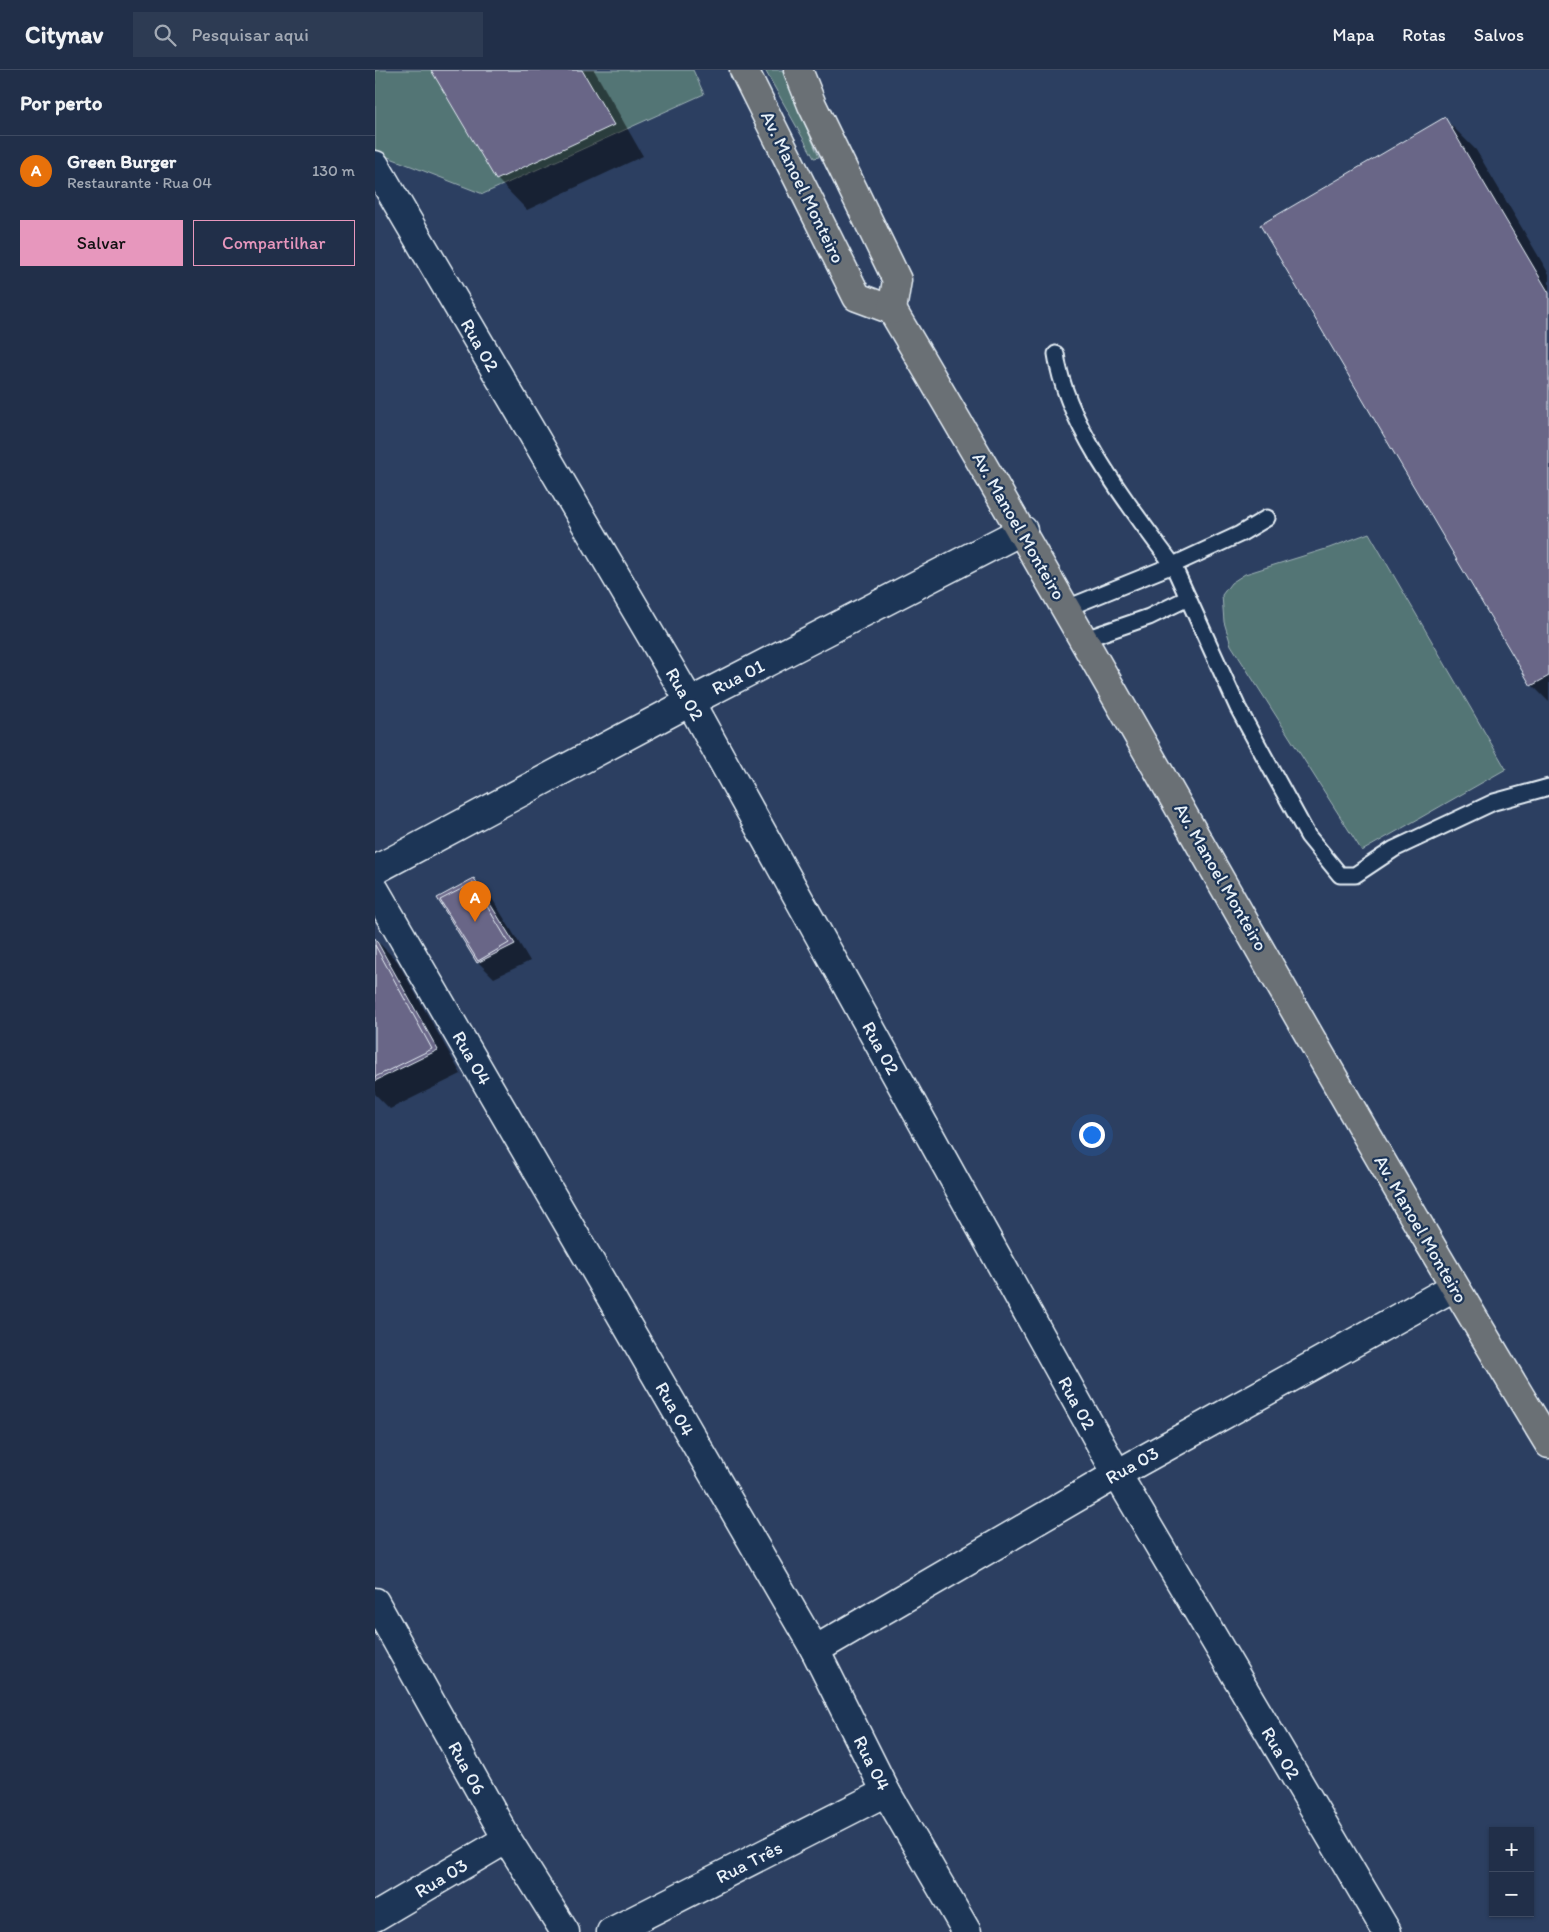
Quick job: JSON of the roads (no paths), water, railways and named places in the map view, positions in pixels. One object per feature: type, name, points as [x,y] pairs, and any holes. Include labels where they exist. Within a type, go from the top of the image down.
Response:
[{"type":"main road","name":"Av. Manoel Monteiro","points":[[744,70],[857,297],[893,310],[1023,530],[1454,1287],[1549,1444]]},
{"type":"main road","points":[[798,70],[812,105],[897,280],[893,310]]},
{"type":"street","name":"Rua 02","points":[[375,165],[690,702],[1117,1474],[1387,1932]]},
{"type":"street","name":"Rua 01","points":[[375,870],[690,702],[1023,530]]},
{"type":"street","name":"Rua 04","points":[[375,890],[815,1650],[886,1792],[967,1932]]},
{"type":"street","name":"Rua 03","points":[[815,1650],[1117,1474],[1454,1287]]},
{"type":"street","name":"Rua 06","points":[[375,1602],[507,1839],[565,1932]]},
{"type":"street","name":"Rua Três","points":[[611,1932],[886,1792]]},
{"type":"street","name":"Rua 03","points":[[375,1918],[507,1839]]},
{"type":"lane","points":[[1056,354],[1059,377],[1085,436],[1137,516],[1173,565],[1238,708],[1308,836],[1340,875],[1355,875],[1394,849],[1494,802],[1549,787]]},
{"type":"lane","points":[[1067,608],[1173,565],[1240,534],[1267,518]]},
{"type":"lane","points":[[1085,639],[1149,617],[1187,598]]},
{"type":"place","name":"Green Burger","points":[[475,922]]}]
